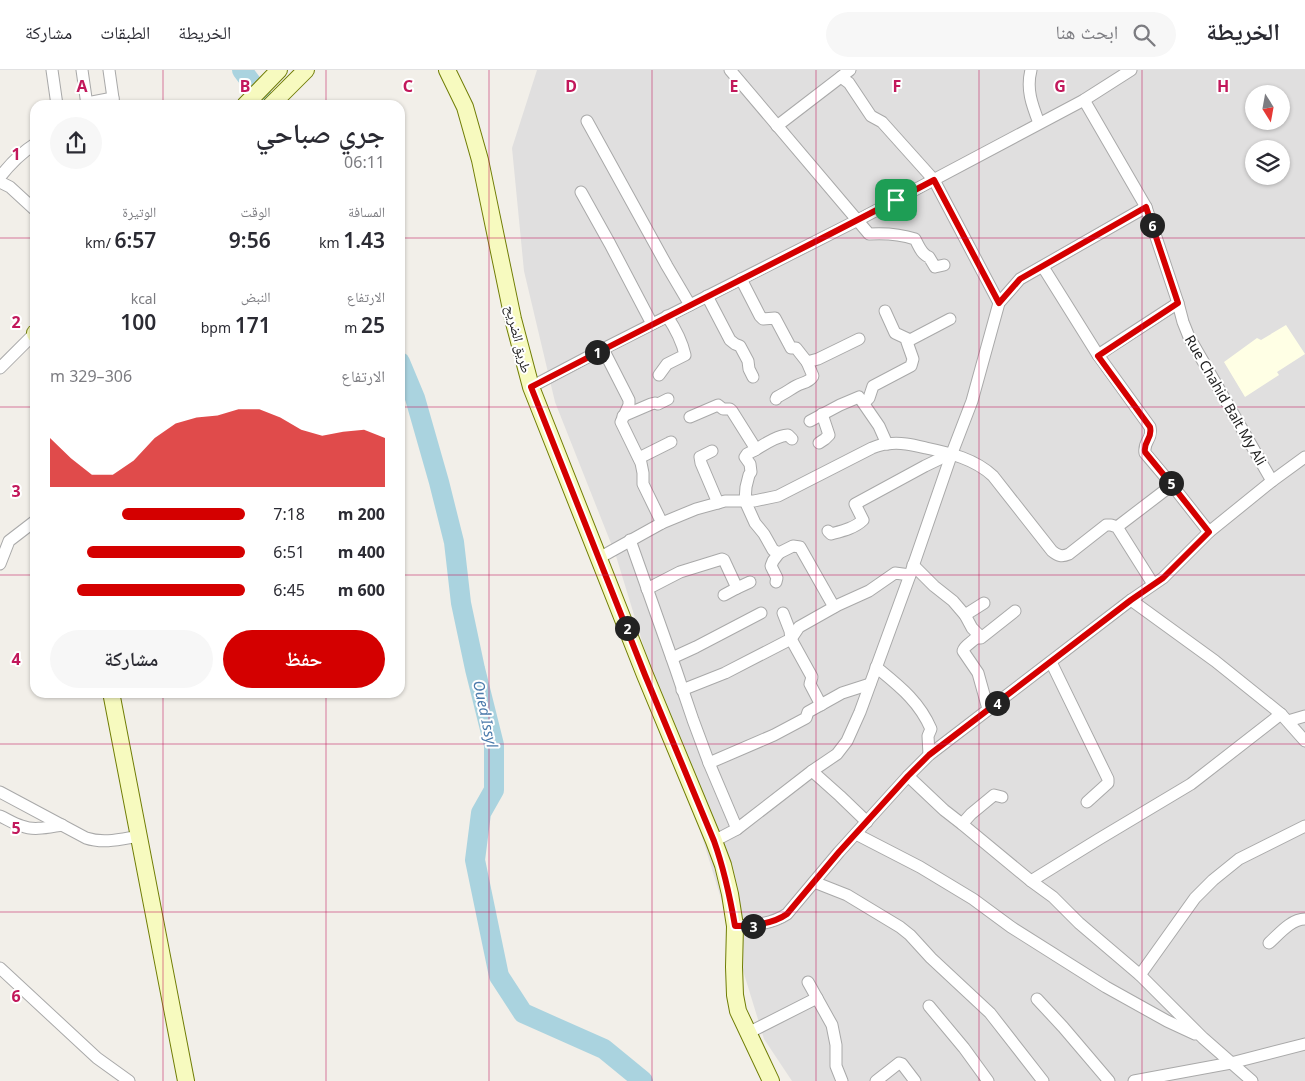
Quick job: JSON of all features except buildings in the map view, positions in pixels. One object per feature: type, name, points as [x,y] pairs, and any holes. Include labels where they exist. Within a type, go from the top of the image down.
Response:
[{"type":"street","points":[[52,70],[56,100]]},
{"type":"street","points":[[82,70],[86,100]]},
{"type":"street","points":[[109,70],[114,100]]},
{"type":"street","points":[[250,100],[279,70]]},
{"type":"street","points":[[276,100],[306,70]]},
{"type":"street","name":"طريق الضريح","points":[[447,70],[465,107],[478,153],[511,310],[531,387],[723,865],[735,926],[734,968],[735,995],[738,1011],[771,1081]]},
{"type":"street","points":[[730,70],[869,234],[888,233],[915,239],[924,255],[929,256],[935,267],[944,265]]},
{"type":"street","points":[[1031,70],[1029,82],[1030,96],[1039,123]]},
{"type":"street","points":[[531,387],[934,180],[1084,100],[1131,70]]},
{"type":"street","points":[[777,126],[846,73],[849,84],[871,116],[882,122],[934,180],[999,303]]},
{"type":"street","name":"Rue Chahid Balt My Ali","points":[[1084,100],[1146,207],[1189,337],[1272,481]]},
{"type":"street","points":[[587,121],[690,305]]},
{"type":"street","points":[[0,178],[14,160],[30,147]]},
{"type":"street","points":[[0,182],[10,187],[30,204]]},
{"type":"street","points":[[581,192],[652,324]]},
{"type":"street","points":[[714,841],[737,829],[837,754],[847,741],[860,712],[972,401],[999,303],[1020,279],[1146,207]]},
{"type":"street","points":[[1042,267],[1098,356],[1150,427],[1151,436],[1145,446],[1145,452],[1209,532]]},
{"type":"street","points":[[741,279],[760,316],[763,319],[775,318],[791,348],[796,348],[807,362],[813,376],[810,381],[795,386],[777,397],[776,400]]},
{"type":"street","points":[[708,296],[730,340],[740,346],[748,360],[749,369],[753,377]]},
{"type":"street","points":[[1098,356],[1178,303]]},
{"type":"street","points":[[885,311],[895,333],[910,340]]},
{"type":"street","points":[[659,374],[667,364],[685,355],[681,342],[668,316]]},
{"type":"street","points":[[864,404],[869,398],[873,386],[911,366],[914,359],[907,342],[950,320]]},
{"type":"street","points":[[0,368],[30,339]]},
{"type":"street","points":[[807,362],[818,359],[859,340]]},
{"type":"street","points":[[603,349],[629,400],[629,405],[621,422],[641,464],[643,473],[642,484],[662,523]]},
{"type":"street","points":[[810,420],[859,398],[879,426],[887,444]]},
{"type":"street","points":[[624,416],[650,404],[658,404],[668,399]]},
{"type":"street","points":[[690,417],[718,405],[723,409],[730,409],[755,450]]},
{"type":"street","points":[[819,443],[829,435],[822,414]]},
{"type":"street","points":[[779,553],[773,550],[764,534],[755,524],[745,501],[746,487],[751,472],[750,464],[745,457],[764,444],[783,435],[788,435],[792,439]]},
{"type":"street","points":[[638,458],[671,442]]},
{"type":"street","points":[[599,558],[679,515],[725,501],[754,501],[778,496],[866,451],[887,444],[905,443],[952,454],[986,470],[993,476],[1057,555],[1069,554],[1106,526],[1117,527],[1154,584]]},
{"type":"street","points":[[712,451],[700,457],[701,464],[718,503]]},
{"type":"street","points":[[828,531],[831,534],[859,524],[863,520],[854,504],[925,466],[952,454]]},
{"type":"street","points":[[735,926],[752,926],[781,918],[794,906],[839,852],[929,755],[1131,600],[1163,578],[1209,532],[1305,457]]},
{"type":"street","points":[[1117,527],[1172,485]]},
{"type":"street","points":[[0,564],[9,542],[30,525]]},
{"type":"street","points":[[630,540],[709,763],[737,829]]},
{"type":"street","points":[[776,582],[777,578],[771,566],[773,561],[779,553],[793,546],[800,547],[834,606]]},
{"type":"street","points":[[647,589],[680,572],[722,559],[737,588]]},
{"type":"street","points":[[682,690],[725,673],[791,639],[799,627],[834,606],[869,591],[895,573],[912,570],[953,601],[978,634],[976,638]]},
{"type":"street","points":[[724,595],[750,582]]},
{"type":"street","points":[[1131,600],[1215,661],[1284,718],[1305,741]]},
{"type":"street","points":[[965,615],[984,603]]},
{"type":"street","points":[[672,658],[760,612]]},
{"type":"street","points":[[988,709],[978,673],[963,651],[976,638],[981,638],[1015,612]]},
{"type":"street","points":[[783,613],[791,639],[812,677],[810,684],[821,705]]},
{"type":"street","points":[[1051,662],[1108,779],[1108,782],[1087,802]]},
{"type":"street","points":[[876,667],[910,696],[927,719],[931,729],[928,736],[929,755]]},
{"type":"street","points":[[709,763],[782,731],[806,718],[808,712],[842,693],[870,684]]},
{"type":"street","points":[[112,698],[186,1081]]},
{"type":"street","points":[[1031,881],[1191,784],[1284,718],[1305,716]]},
{"type":"street","points":[[812,771],[867,822]]},
{"type":"street","points":[[908,776],[944,810],[1052,897],[1078,923],[1140,975],[1203,1038],[1252,1081]]},
{"type":"street","points":[[0,792],[95,841],[139,836]]},
{"type":"street","points":[[962,824],[994,795],[1002,797]]},
{"type":"street","points":[[0,816],[22,827],[62,825]]},
{"type":"street","points":[[1140,975],[1195,898],[1213,880],[1239,858],[1305,826]]},
{"type":"street","points":[[856,834],[920,867],[973,899],[1011,927],[1106,987],[1167,1021],[1203,1038]]},
{"type":"street","points":[[814,882],[847,895],[910,935],[931,958],[990,1013],[1043,1081]]},
{"type":"street","points":[[1269,943],[1292,923],[1305,919]]},
{"type":"street","points":[[0,968],[98,1058],[129,1081]]},
{"type":"street","points":[[808,982],[832,1025],[835,1036],[836,1066],[842,1081]]},
{"type":"street","points":[[748,1033],[816,998]]},
{"type":"street","points":[[1037,999],[1068,1032],[1109,1081]]},
{"type":"street","points":[[929,1006],[964,1048],[988,1081]]},
{"type":"street","points":[[1135,1081],[1169,1078],[1305,1044]]},
{"type":"street","points":[[876,1081],[899,1064],[902,1064],[915,1081]]},
{"type":"shaded area","points":[[537,70],[1305,70],[1305,1081],[792,1081],[764,1039],[616,556],[555,402],[524,271],[512,148]]},
{"type":"shaded area","points":[[1286,325],[1305,354],[1277,372],[1279,375],[1245,397],[1224,362],[1257,338],[1261,340]]},
{"type":"waterway","name":"Oued Issyl","points":[[242,70],[264,100]]},
{"type":"waterway","name":"Oued Issyl","points":[[405,374],[415,398],[454,542],[461,603],[494,745],[494,790],[481,813],[475,860],[499,976],[523,1013],[604,1049],[643,1081]]},
{"type":"route","points":[[934,180],[999,303],[1020,279],[1146,207],[1178,303],[1098,356],[1150,427],[1151,436],[1145,446],[1145,452],[1209,532],[1163,578],[1131,600],[929,755],[839,852],[787,914],[781,918],[752,926],[735,926],[723,865],[714,841],[645,675],[531,387],[896,200],[934,180]]}]
